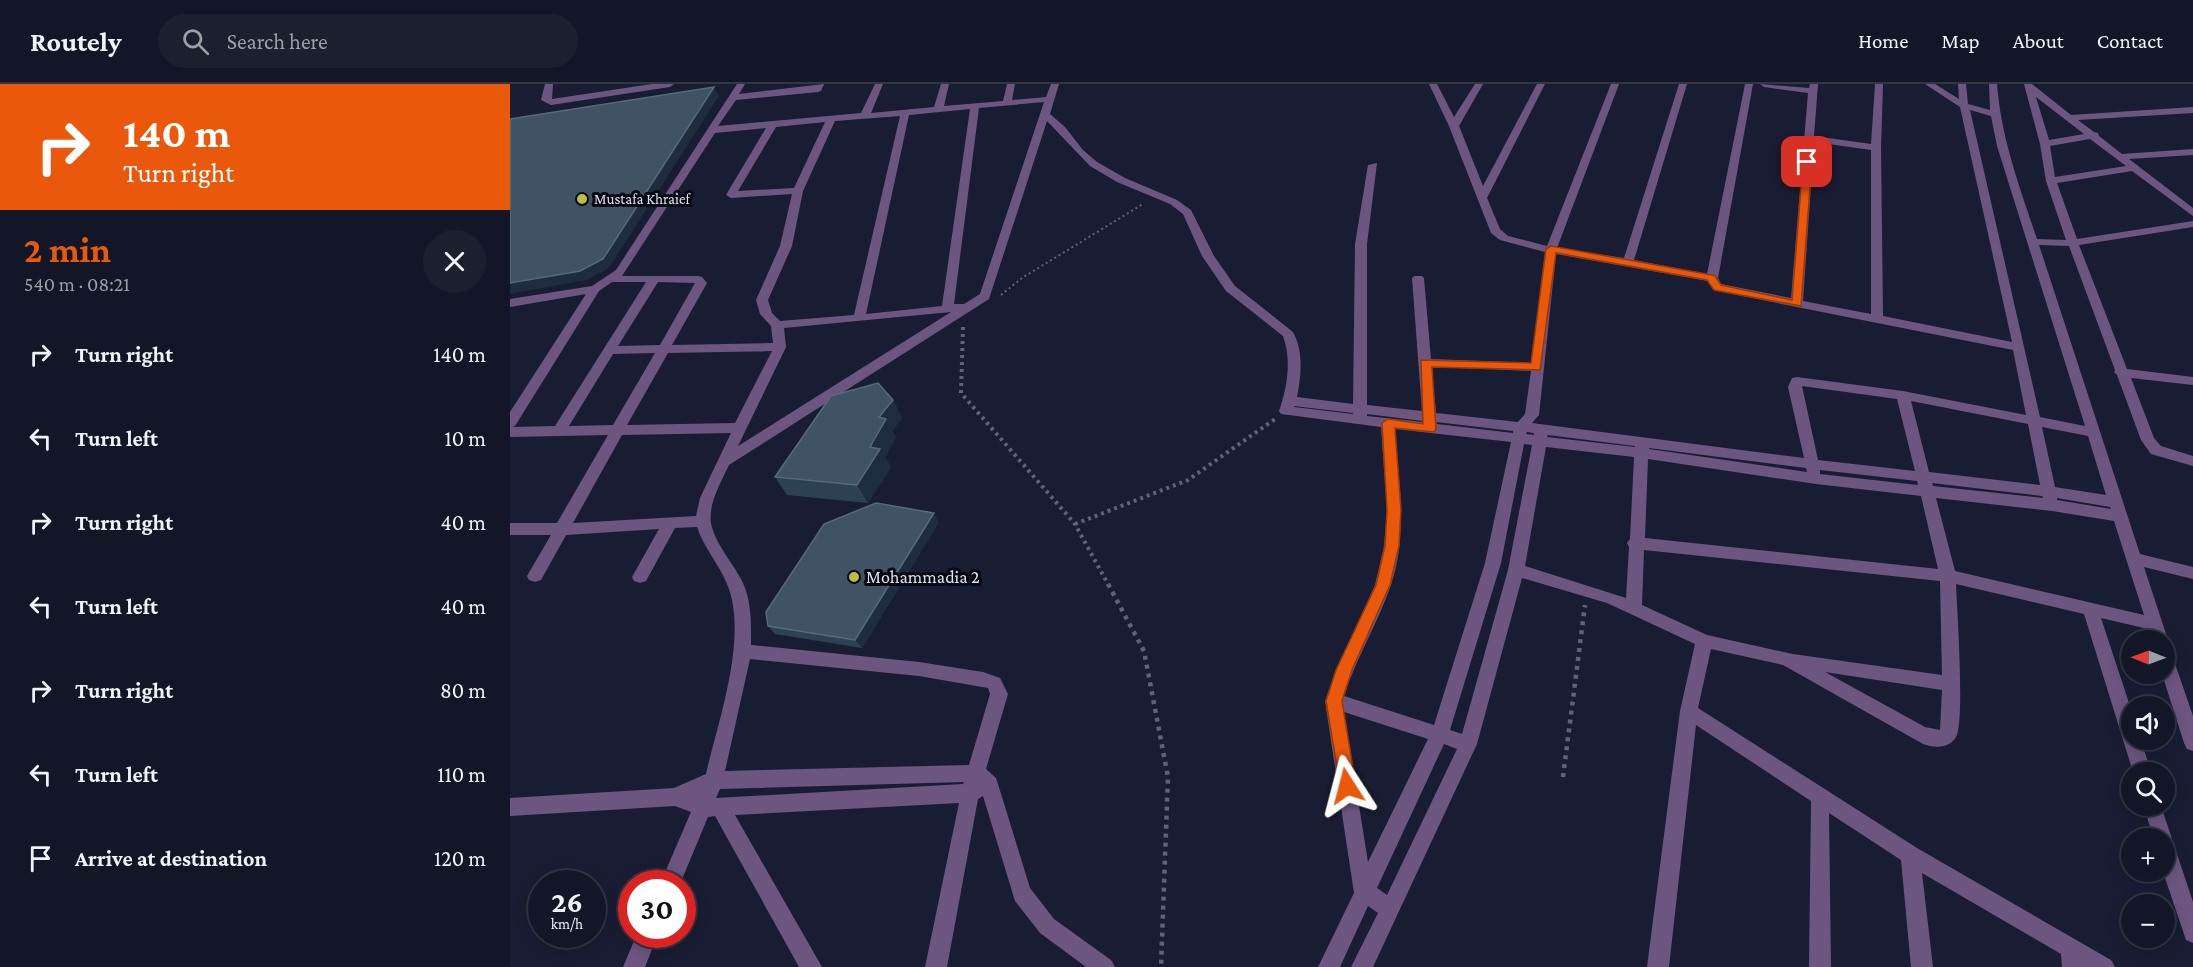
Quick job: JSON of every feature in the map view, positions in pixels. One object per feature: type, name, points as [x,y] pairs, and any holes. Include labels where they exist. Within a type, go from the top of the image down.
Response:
[{"type":"street","points":[[549,84],[546,100],[551,102],[670,84]]},
{"type":"street","points":[[510,303],[595,289],[620,272],[741,84]]},
{"type":"street","points":[[866,116],[879,84]]},
{"type":"street","points":[[938,110],[945,84]]},
{"type":"street","points":[[1007,103],[1011,84]]},
{"type":"street","points":[[723,462],[936,326],[973,306],[985,296],[1055,84]]},
{"type":"street","points":[[1433,84],[1454,126],[1496,231],[1504,238],[1551,249],[1712,278]]},
{"type":"street","points":[[1454,126],[1479,84]]},
{"type":"street","points":[[1483,195],[1541,84]]},
{"type":"street","points":[[1362,967],[1468,744],[1516,570],[1537,429],[1536,367],[1551,249],[1615,84]]},
{"type":"street","points":[[1629,262],[1683,84]]},
{"type":"street","points":[[1749,84],[1712,278],[1714,286],[2019,347]]},
{"type":"street","points":[[1764,84],[1813,87],[1797,304]]},
{"type":"street","points":[[1877,319],[1876,148],[1879,84]]},
{"type":"street","points":[[1929,84],[1964,106],[1995,114]]},
{"type":"street","points":[[1962,84],[1964,106],[2019,347],[2050,498]]},
{"type":"street","points":[[1993,84],[1995,114],[2002,146],[2157,630]]},
{"type":"street","points":[[2030,86],[2193,213]]},
{"type":"street","points":[[2030,86],[2045,144],[2051,180],[2143,430],[2156,450],[2193,461]]},
{"type":"street","points":[[734,97],[819,87],[814,100]]},
{"type":"street","points":[[711,130],[1050,99]]},
{"type":"street","points":[[948,308],[975,106]]},
{"type":"street","points":[[2071,118],[2193,110]]},
{"type":"street","points":[[859,318],[905,113]]},
{"type":"street","points":[[1046,116],[1067,132],[1081,153],[1090,161],[1120,179],[1157,195],[1188,213],[1196,234],[1233,291],[1247,305],[1282,327],[1290,337],[1293,391],[1288,406],[1519,433],[1537,429],[1814,472],[2050,498],[2118,509]]},
{"type":"street","points":[[678,870],[711,808],[714,780],[743,651],[743,611],[735,583],[709,539],[703,521],[707,498],[738,428],[780,347],[777,325],[766,314],[762,300],[786,246],[798,191],[831,120]]},
{"type":"street","points":[[772,125],[731,195],[798,191]]},
{"type":"street","points":[[2045,144],[2095,135]]},
{"type":"street","points":[[1809,138],[1876,148]]},
{"type":"street","points":[[2121,157],[2193,152]]},
{"type":"street","points":[[1360,414],[1361,244],[1373,165]]},
{"type":"street","points":[[2051,180],[2135,168]]},
{"type":"street","points":[[2033,242],[2073,243],[2193,224]]},
{"type":"street","points":[[1418,278],[1430,423]]},
{"type":"street","points":[[535,576],[564,529],[616,431],[701,283],[698,279],[612,279]]},
{"type":"street","points":[[558,432],[654,279]]},
{"type":"street","points":[[510,423],[595,289]]},
{"type":"street","points":[[777,325],[973,306]]},
{"type":"street","points":[[608,351],[780,347]]},
{"type":"street","points":[[1425,363],[1536,367]]},
{"type":"street","points":[[2120,372],[2193,381]]},
{"type":"street","points":[[1814,472],[1795,387],[1797,381],[1903,395],[2095,433]]},
{"type":"street","points":[[1787,659],[1919,733],[1938,739],[1949,734],[1951,684],[1948,576],[1903,395]]},
{"type":"street","points":[[1360,414],[1388,423],[1430,423]]},
{"type":"street","points":[[1388,423],[1394,510],[1392,546],[1383,585],[1344,670],[1334,701],[1363,891],[1391,910]]},
{"type":"street","points":[[510,432],[738,428]]},
{"type":"street","points":[[1519,433],[1537,429]]},
{"type":"street","points":[[1329,967],[1363,891],[1440,734],[1493,563],[1519,433]]},
{"type":"street","points":[[1634,607],[1635,543],[1642,447]]},
{"type":"street","points":[[510,529],[564,529],[703,521]]},
{"type":"street","points":[[640,577],[670,524]]},
{"type":"street","points":[[1635,543],[1948,576],[2155,624]]},
{"type":"street","points":[[2133,558],[2193,573]]},
{"type":"street","points":[[1516,570],[1587,590],[1634,607],[1704,641],[1787,659],[1951,684]]},
{"type":"street","points":[[2090,609],[2139,762]]},
{"type":"street","points":[[1658,967],[1689,711],[1704,641]]},
{"type":"street","points":[[743,651],[919,669],[983,679],[994,683],[999,694],[983,778],[1022,894],[1047,926],[1104,967]]},
{"type":"street","points":[[2174,684],[2193,743]]},
{"type":"street","points":[[1334,701],[1468,744]]},
{"type":"street","points":[[1689,711],[2072,957],[2104,967]]},
{"type":"street","points":[[510,807],[675,797],[714,780],[983,778]]},
{"type":"street","points":[[936,967],[970,793],[983,778]]},
{"type":"street","points":[[675,797],[711,808],[970,793]]},
{"type":"street","points":[[1820,795],[1820,967]]},
{"type":"street","points":[[711,808],[811,967]]},
{"type":"street","points":[[1910,855],[1922,967]]},
{"type":"street","points":[[2175,878],[2193,933]]},
{"type":"street","points":[[634,967],[642,948]]},
{"type":"path","points":[[997,298],[1022,278],[1157,195]]},
{"type":"path","points":[[963,326],[961,393],[1075,524],[1144,651],[1168,777],[1161,967]]},
{"type":"path","points":[[1075,524],[1188,480],[1288,406]]},
{"type":"path","points":[[1563,777],[1587,590]]},
{"type":"building","name":"Mustafa Khraief","points":[[714,87],[603,259],[580,271],[510,283],[510,119]]},
{"type":"building","points":[[878,383],[893,400],[879,417],[886,419],[870,447],[880,449],[857,485],[775,477],[831,396]]},
{"type":"building","name":"Mohammadia 2","points":[[876,503],[934,513],[855,640],[768,626],[766,612],[824,524]]},
{"type":"place","name":"Mustafa Khraief","points":[[582,199]]},
{"type":"place","name":"Mohammadia 2","points":[[854,577]]},
{"type":"route","points":[[1347,786],[1334,701],[1344,670],[1383,585],[1392,546],[1394,510],[1388,423],[1430,429],[1425,363],[1536,367],[1551,249],[1712,278],[1714,286],[1717,287],[1797,304],[1807,162]]}]
